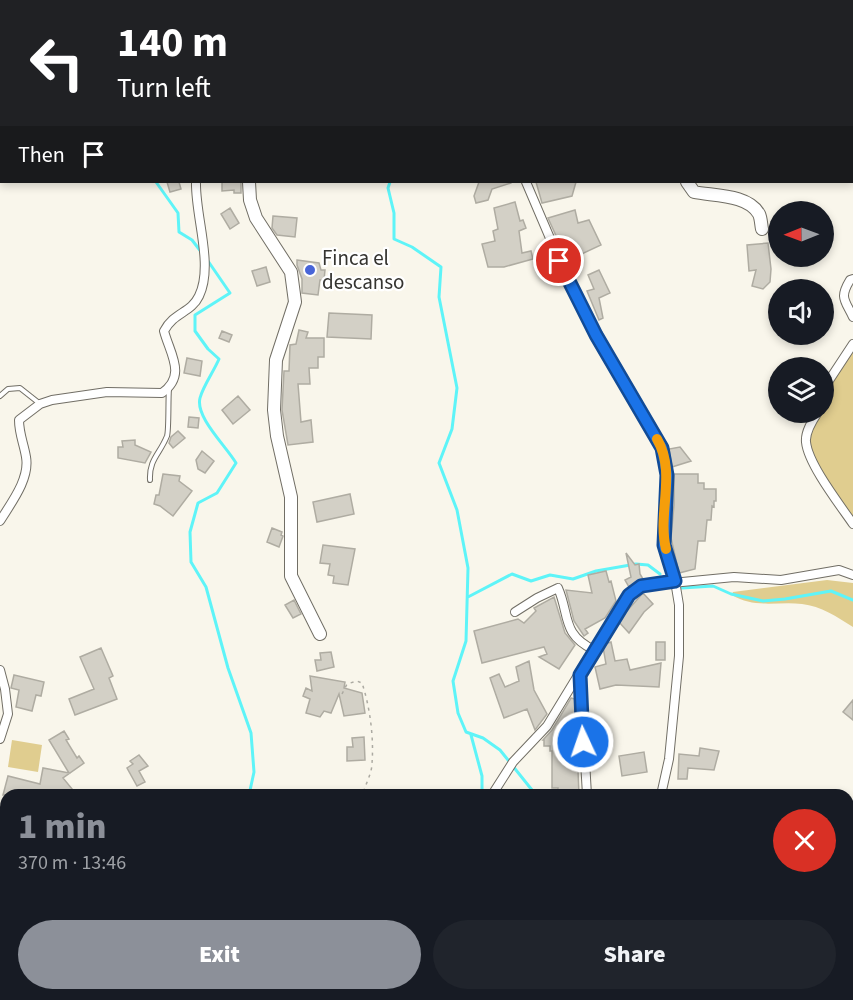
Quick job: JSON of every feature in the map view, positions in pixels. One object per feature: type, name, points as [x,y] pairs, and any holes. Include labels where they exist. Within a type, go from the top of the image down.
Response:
[{"type":"street","points":[[0,521],[21,486],[27,466],[19,433],[19,420],[40,404],[52,400],[107,392],[162,393],[169,388],[176,376],[175,363],[164,331],[168,322],[193,306],[206,277],[196,183]]},
{"type":"street","points":[[249,183],[250,200],[256,218],[291,272],[295,302],[276,360],[274,410],[291,497],[291,576],[320,634]]},
{"type":"street","points":[[526,183],[567,278],[596,335],[662,448],[667,475],[664,545],[675,581],[679,605],[679,656],[669,759],[662,789]]},
{"type":"street","points":[[688,183],[694,192],[720,196],[753,207],[758,213],[762,229]]},
{"type":"street","points":[[853,279],[845,289],[843,299],[853,317]]},
{"type":"street","points":[[834,373],[853,344]]},
{"type":"street","points":[[811,423],[805,440],[808,451],[819,473],[853,524]]},
{"type":"street","points":[[496,789],[512,763],[547,726],[629,595],[641,586],[734,577],[781,579],[840,570],[853,575]]},
{"type":"street","points":[[515,612],[558,588],[568,625],[579,640],[594,650]]},
{"type":"street","points":[[0,670],[8,714],[0,740]]},
{"type":"street","points":[[580,675],[587,789]]},
{"type":"lane","points":[[0,396],[8,388],[20,388],[40,404]]},
{"type":"lane","points":[[150,480],[153,458],[167,437],[169,388]]},
{"type":"path","points":[[342,694],[347,684],[357,681],[362,683],[366,693],[372,763],[365,789]]},
{"type":"shaded area","points":[[853,344],[853,524],[808,451],[811,423],[834,423],[834,377]]},
{"type":"shaded area","points":[[827,580],[853,583],[853,627],[829,612],[809,605],[749,602],[732,595],[733,592]]},
{"type":"shaded area","points":[[12,740],[42,745],[38,772],[8,767]]},
{"type":"building","points":[[167,183],[179,183],[181,189],[170,192]]},
{"type":"building","points":[[222,183],[241,183],[241,193],[234,193],[234,190],[222,191]]},
{"type":"building","points":[[479,183],[511,183],[492,189],[488,200],[476,203],[474,196]]},
{"type":"building","points":[[536,183],[576,183],[572,196],[542,203]]},
{"type":"building","points":[[515,202],[520,221],[523,220],[526,228],[519,231],[522,253],[531,251],[533,259],[504,267],[488,267],[482,244],[495,241],[493,231],[498,229],[494,208]]},
{"type":"building","points":[[230,208],[239,223],[230,229],[221,214]]},
{"type":"building","points":[[575,210],[578,223],[589,220],[601,245],[573,258],[563,238],[558,240],[548,218]]},
{"type":"building","points":[[273,216],[297,218],[295,237],[277,235],[272,228]]},
{"type":"building","points":[[768,243],[770,279],[768,279],[768,284],[763,289],[752,286],[756,270],[749,271],[747,245]]},
{"type":"building","points":[[297,260],[319,263],[321,270],[325,270],[324,280],[320,280],[318,295],[302,293],[302,279]]},
{"type":"building","points":[[266,267],[270,282],[257,286],[252,271]]},
{"type":"building","points":[[599,270],[610,293],[599,298],[603,318],[599,320],[587,291],[594,289],[588,275]]},
{"type":"building","points":[[329,313],[372,315],[371,339],[327,337]]},
{"type":"building","points":[[299,330],[308,332],[306,338],[324,338],[324,357],[318,357],[318,368],[309,368],[310,384],[298,384],[301,422],[311,420],[313,442],[288,445],[282,410],[284,371],[289,371],[290,345],[296,344]]},
{"type":"building","points":[[222,331],[232,335],[229,342],[219,338]]},
{"type":"building","points":[[187,358],[202,361],[200,376],[184,373]]},
{"type":"building","points":[[238,396],[250,410],[233,424],[222,410]]},
{"type":"building","points":[[189,417],[199,418],[198,428],[188,427]]},
{"type":"building","points":[[178,431],[185,438],[173,448],[169,443],[171,437]]},
{"type":"building","points":[[135,440],[135,445],[151,452],[145,463],[118,458],[118,447],[123,447],[122,441]]},
{"type":"building","points":[[680,447],[691,461],[672,467],[669,449]]},
{"type":"building","points":[[202,451],[214,461],[205,473],[198,469],[196,460]]},
{"type":"building","points":[[163,474],[180,476],[179,481],[192,491],[173,516],[154,504],[156,495],[159,495]]},
{"type":"building","points":[[674,474],[698,474],[698,483],[704,483],[704,489],[716,489],[716,501],[714,501],[714,507],[712,506],[711,520],[707,520],[705,541],[698,541],[695,569],[679,573],[671,538]]},
{"type":"building","points":[[350,494],[354,514],[317,522],[313,502]]},
{"type":"building","points":[[272,528],[282,532],[279,547],[267,542]]},
{"type":"building","points":[[323,545],[355,549],[348,585],[333,583],[334,576],[328,575],[330,564],[320,563]]},
{"type":"building","points":[[626,553],[635,565],[639,564],[643,579],[629,587],[625,580],[631,577]]},
{"type":"building","points":[[606,571],[616,601],[605,618],[585,629],[588,633],[584,636],[574,621],[566,590],[592,593],[588,575]]},
{"type":"building","points":[[643,593],[653,604],[644,612],[629,633],[618,621]]},
{"type":"building","points":[[554,597],[565,633],[575,645],[559,669],[539,657],[547,654],[544,647],[482,663],[474,631],[518,619],[524,623],[536,611],[534,608]]},
{"type":"building","points":[[294,600],[301,614],[293,618],[285,605]]},
{"type":"building","points":[[611,642],[615,661],[627,659],[630,670],[661,663],[659,687],[616,685],[600,689],[595,667],[606,664],[603,647]]},
{"type":"building","points":[[656,642],[665,642],[665,660],[656,660]]},
{"type":"building","points":[[101,648],[113,676],[109,678],[117,699],[75,715],[69,699],[94,689],[80,657]]},
{"type":"building","points":[[331,652],[334,667],[317,671],[315,660],[321,660],[320,653]]},
{"type":"building","points":[[529,661],[534,690],[547,714],[535,730],[527,709],[504,718],[490,678],[499,674],[505,687],[519,681],[516,667]]},
{"type":"building","points":[[14,675],[44,682],[41,696],[36,695],[32,711],[16,707],[19,690],[11,688]]},
{"type":"building","points":[[310,676],[345,682],[344,688],[362,693],[365,713],[344,716],[339,694],[331,713],[324,711],[320,717],[306,713],[310,699],[303,696],[306,688],[312,691]]},
{"type":"building","points":[[571,698],[575,699],[579,789],[552,788],[552,751],[550,751],[550,746],[544,746],[543,740],[552,730]]},
{"type":"building","points":[[853,700],[853,720],[843,712]]},
{"type":"building","points":[[64,731],[69,739],[66,740],[77,758],[79,756],[84,763],[63,778],[72,789],[5,789],[8,776],[40,784],[43,768],[69,773],[49,740]]},
{"type":"building","points":[[364,737],[365,760],[347,761],[347,747],[353,747],[352,738]]},
{"type":"building","points":[[700,748],[719,751],[714,770],[688,768],[687,779],[678,779],[679,754],[699,756]]},
{"type":"building","points":[[644,752],[647,772],[622,776],[619,756]]},
{"type":"building","points":[[139,755],[148,766],[139,771],[145,782],[137,786],[127,768],[133,764],[130,761]]},
{"type":"waterway","points":[[157,183],[178,213],[179,232],[192,240],[202,253]]},
{"type":"waterway","points":[[390,183],[388,188],[394,213],[394,239],[412,247],[441,267],[439,297],[457,388],[452,429],[439,463],[457,510],[468,568],[466,641],[453,681],[458,713],[466,732],[483,738],[500,750],[531,789]]},
{"type":"waterway","points":[[208,261],[230,293],[195,315],[195,331],[208,349],[219,359],[201,393],[200,406],[212,431],[236,463],[217,493],[198,503],[190,532],[191,562],[206,587],[228,668],[251,733],[254,772],[250,789]]},
{"type":"waterway","points":[[468,597],[512,574],[531,581],[550,575],[573,579],[596,571],[636,564],[648,565],[660,574]]},
{"type":"waterway","points":[[682,588],[713,586],[731,594],[763,601],[831,591],[853,600]]},
{"type":"waterway","points":[[471,735],[482,776],[482,789]]},
{"type":"slow traffic","points":[[657,439],[662,448],[667,475],[664,545],[666,549]]},
{"type":"place","name":"Finca el descanso","points":[[310,270]]},
{"type":"route","points":[[559,261],[596,335],[662,448],[667,475],[664,545],[675,581],[641,586],[629,595],[580,675],[583,742]]}]
